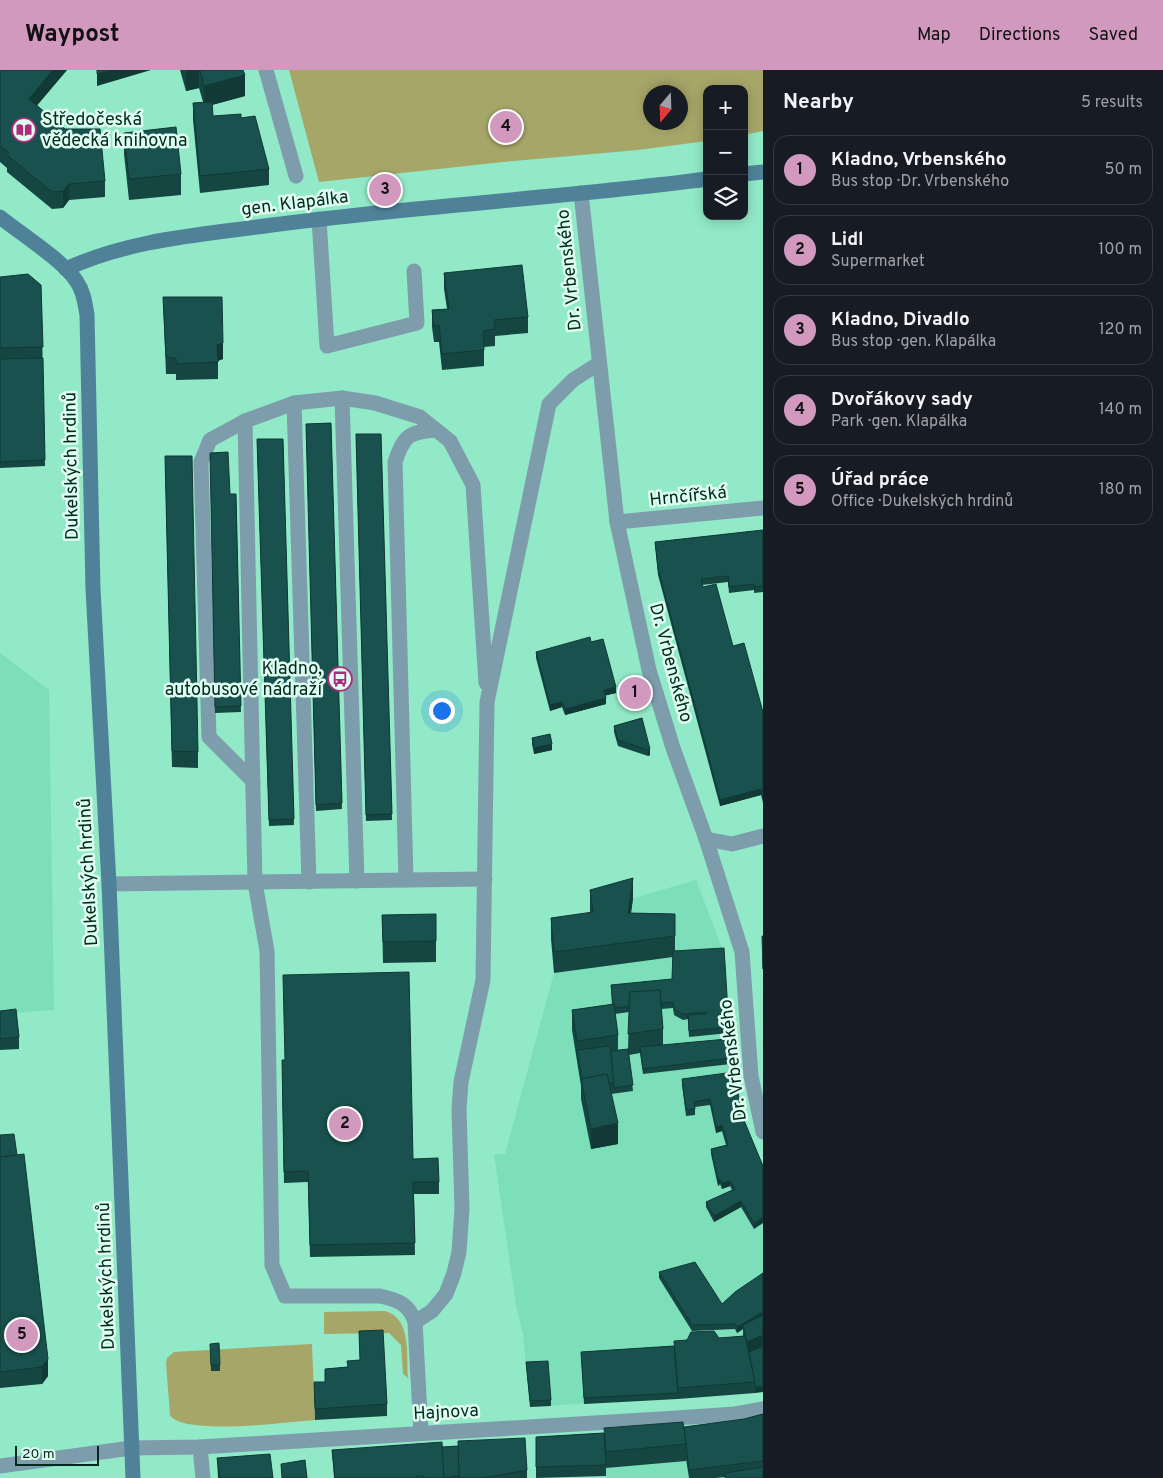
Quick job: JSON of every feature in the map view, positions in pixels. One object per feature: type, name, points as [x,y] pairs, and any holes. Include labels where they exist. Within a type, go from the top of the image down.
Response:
[{"type":"main road","points":[[748,174],[763,172]]},
{"type":"main road","name":"gen. Klapálka","points":[[66,269],[93,256],[129,246],[319,219],[703,179]]},
{"type":"main road","points":[[3,224],[66,269]]},
{"type":"main road","name":"Dukelských hrdinů","points":[[66,269],[82,291],[87,315],[93,589],[109,884],[133,1478]]},
{"type":"street","points":[[266,70],[296,176]]},
{"type":"street","name":"Dr. Vrbenského","points":[[581,193],[598,364],[617,522],[649,670],[673,748],[706,839],[742,952],[751,1076],[763,1132]]},
{"type":"street","points":[[319,219],[327,346],[417,324],[414,271]]},
{"type":"street","points":[[487,702],[549,404],[573,380],[598,364]]},
{"type":"street","points":[[342,398],[357,881]]},
{"type":"street","points":[[253,781],[209,736],[201,462],[210,440],[245,421],[294,404],[342,398],[375,403],[420,417],[450,441],[473,485],[487,702],[484,980],[460,1091],[462,1209],[459,1252],[446,1294],[432,1311],[415,1322]]},
{"type":"street","points":[[294,404],[309,882]]},
{"type":"street","points":[[245,421],[255,883],[268,951],[272,1265],[285,1296],[380,1296],[392,1298],[403,1303],[412,1311],[415,1322],[421,1433]]},
{"type":"street","points":[[406,880],[395,462],[400,446],[414,432],[436,430]]},
{"type":"street","name":"Hrnčířská","points":[[617,522],[763,508]]},
{"type":"street","points":[[706,839],[732,844],[763,836]]},
{"type":"street","points":[[109,884],[485,879]]},
{"type":"street","name":"Hajnova","points":[[0,1466],[131,1448],[200,1447],[676,1418],[735,1414],[763,1409]]},
{"type":"street","points":[[200,1447],[203,1478]]},
{"type":"shaded area","points":[[289,70],[763,70],[763,131],[748,134],[748,85],[703,85],[703,142],[638,150],[503,162],[319,182]]},
{"type":"shaded area","points":[[0,653],[49,690],[54,1010],[0,1014]]},
{"type":"shaded area","points":[[696,880],[725,956],[729,1033],[727,1045],[743,1123],[763,1175],[763,1392],[530,1407],[523,1334],[516,1305],[494,1154],[505,1154],[554,973],[550,925],[590,911]]},
{"type":"shaded area","points":[[385,1311],[394,1315],[404,1329],[408,1378],[403,1374],[401,1345],[389,1333],[324,1334],[324,1312]]},
{"type":"shaded area","points":[[312,1344],[315,1420],[261,1425],[214,1426],[194,1425],[179,1421],[170,1415],[166,1363],[167,1358],[174,1352]]},
{"type":"shaded area","points":[[747,1453],[763,1478],[606,1478],[606,1468]]},
{"type":"building","name":"Středočeská vědecká knihovna","points":[[0,70],[53,70],[29,99],[65,129],[100,129],[105,181],[69,184],[63,191],[52,192],[7,155],[9,153],[0,146]]},
{"type":"building","points":[[97,70],[111,70],[97,74]]},
{"type":"building","points":[[200,70],[243,70],[245,75],[204,86]]},
{"type":"building","points":[[212,102],[213,116],[241,114],[241,118],[255,116],[269,169],[200,176],[193,103]]},
{"type":"building","points":[[176,127],[181,174],[129,179],[124,133]]},
{"type":"building","points":[[522,265],[528,317],[494,320],[495,329],[483,331],[484,350],[442,354],[439,325],[434,326],[432,310],[449,309],[444,273]]},
{"type":"building","points":[[28,274],[41,285],[43,347],[0,348],[0,277]]},
{"type":"building","points":[[163,297],[222,297],[223,343],[217,345],[218,362],[176,364],[176,358],[166,357]]},
{"type":"building","points":[[43,358],[45,460],[0,462],[0,359]]},
{"type":"building","points":[[331,423],[342,803],[316,805],[306,424]]},
{"type":"building","points":[[356,434],[381,434],[392,814],[366,815]]},
{"type":"building","points":[[257,439],[283,439],[294,819],[269,820]]},
{"type":"building","points":[[228,452],[230,494],[236,494],[241,706],[215,707],[210,453]]},
{"type":"building","points":[[165,456],[192,456],[198,752],[172,751]]},
{"type":"building","points":[[763,530],[763,586],[754,587],[754,584],[729,587],[728,576],[701,579],[703,587],[716,584],[733,646],[744,643],[763,712],[763,798],[761,789],[720,800],[658,569],[655,542]]},
{"type":"building","points":[[590,637],[591,642],[603,639],[616,687],[604,690],[606,698],[565,709],[562,702],[550,705],[536,652]]},
{"type":"building","points":[[642,718],[650,749],[648,750],[618,740],[614,726]]},
{"type":"building","points":[[550,734],[552,744],[534,748],[532,738]]},
{"type":"building","points":[[633,878],[628,913],[675,914],[675,936],[554,952],[551,918],[593,912],[590,890]]},
{"type":"building","points":[[436,914],[436,941],[383,942],[382,915]]},
{"type":"building","points":[[762,936],[763,936],[763,969]]},
{"type":"building","points":[[724,948],[729,1027],[689,1031],[688,1015],[706,1014],[706,1012],[683,1014],[674,1009],[673,1002],[661,1003],[660,990],[630,992],[629,1006],[615,1008],[613,1005],[611,985],[672,979],[673,951]]},
{"type":"building","points":[[409,972],[413,1159],[438,1158],[439,1182],[413,1182],[415,1243],[310,1245],[308,1171],[284,1172],[282,1060],[285,1060],[283,975]]},
{"type":"building","points":[[660,990],[663,1029],[628,1034],[630,992]]},
{"type":"building","points":[[614,1004],[618,1035],[577,1041],[572,1010]]},
{"type":"building","points":[[16,1009],[19,1037],[0,1039],[0,1011]]},
{"type":"building","points":[[727,1039],[731,1058],[643,1069],[640,1047]]},
{"type":"building","points":[[610,1046],[614,1082],[609,1083],[607,1074],[582,1079],[577,1050]]},
{"type":"building","points":[[628,1049],[633,1085],[614,1088],[611,1051]]},
{"type":"building","points":[[734,1072],[743,1118],[763,1166],[763,1217],[754,1223],[741,1201],[714,1216],[706,1202],[735,1189],[730,1181],[722,1183],[720,1179],[718,1180],[711,1149],[728,1145],[722,1125],[716,1127],[710,1099],[694,1102],[695,1109],[686,1110],[682,1079]]},
{"type":"building","points":[[607,1074],[618,1123],[591,1129],[581,1079]]},
{"type":"building","points":[[14,1134],[17,1155],[0,1157],[0,1135]]},
{"type":"building","points":[[24,1154],[48,1359],[42,1367],[0,1372],[0,1157]]},
{"type":"building","points":[[695,1262],[722,1304],[735,1292],[763,1273],[763,1312],[737,1327],[735,1324],[692,1325],[659,1272]]},
{"type":"building","points":[[763,1315],[763,1335],[747,1342],[743,1325]]},
{"type":"building","points":[[383,1330],[387,1404],[315,1409],[314,1382],[325,1382],[325,1369],[348,1367],[347,1361],[360,1360],[359,1331]]},
{"type":"building","points":[[714,1331],[719,1338],[745,1336],[755,1382],[678,1388],[674,1341],[687,1340],[691,1332]]},
{"type":"building","points":[[219,1343],[220,1365],[211,1365],[210,1344]]},
{"type":"building","points":[[674,1346],[678,1393],[584,1398],[581,1352]]},
{"type":"building","points":[[763,1346],[763,1386],[755,1387],[749,1352]]},
{"type":"building","points":[[548,1361],[551,1400],[530,1401],[526,1362]]},
{"type":"building","points":[[763,1414],[763,1461],[689,1470],[684,1427],[744,1419]]},
{"type":"building","points":[[683,1422],[686,1444],[606,1452],[604,1428]]},
{"type":"building","points":[[604,1433],[606,1465],[536,1467],[536,1437]]},
{"type":"building","points":[[525,1438],[527,1470],[483,1478],[459,1478],[458,1441]]},
{"type":"building","points":[[442,1442],[444,1478],[417,1476],[417,1478],[335,1478],[332,1450]]},
{"type":"building","points":[[458,1446],[459,1476],[444,1478],[442,1447]]},
{"type":"building","points":[[270,1454],[273,1478],[220,1478],[217,1458]]},
{"type":"building","points":[[305,1460],[307,1478],[282,1478],[281,1464]]},
{"type":"building","points":[[763,1467],[763,1478],[725,1478],[725,1473]]},
{"type":"place","name":"Dvořákovy sady","points":[[506,127]]},
{"type":"place","name":"Středočeská vědecká knihovna","points":[[24,130]]},
{"type":"place","name":"Kladno, Divadlo","points":[[385,190]]},
{"type":"place","name":"Kladno, autobusové nádraží","points":[[340,679]]},
{"type":"place","name":"Kladno, Vrbenského","points":[[635,693]]},
{"type":"place","name":"Lidl","points":[[345,1124]]},
{"type":"place","name":"Úřad práce","points":[[22,1335]]}]
